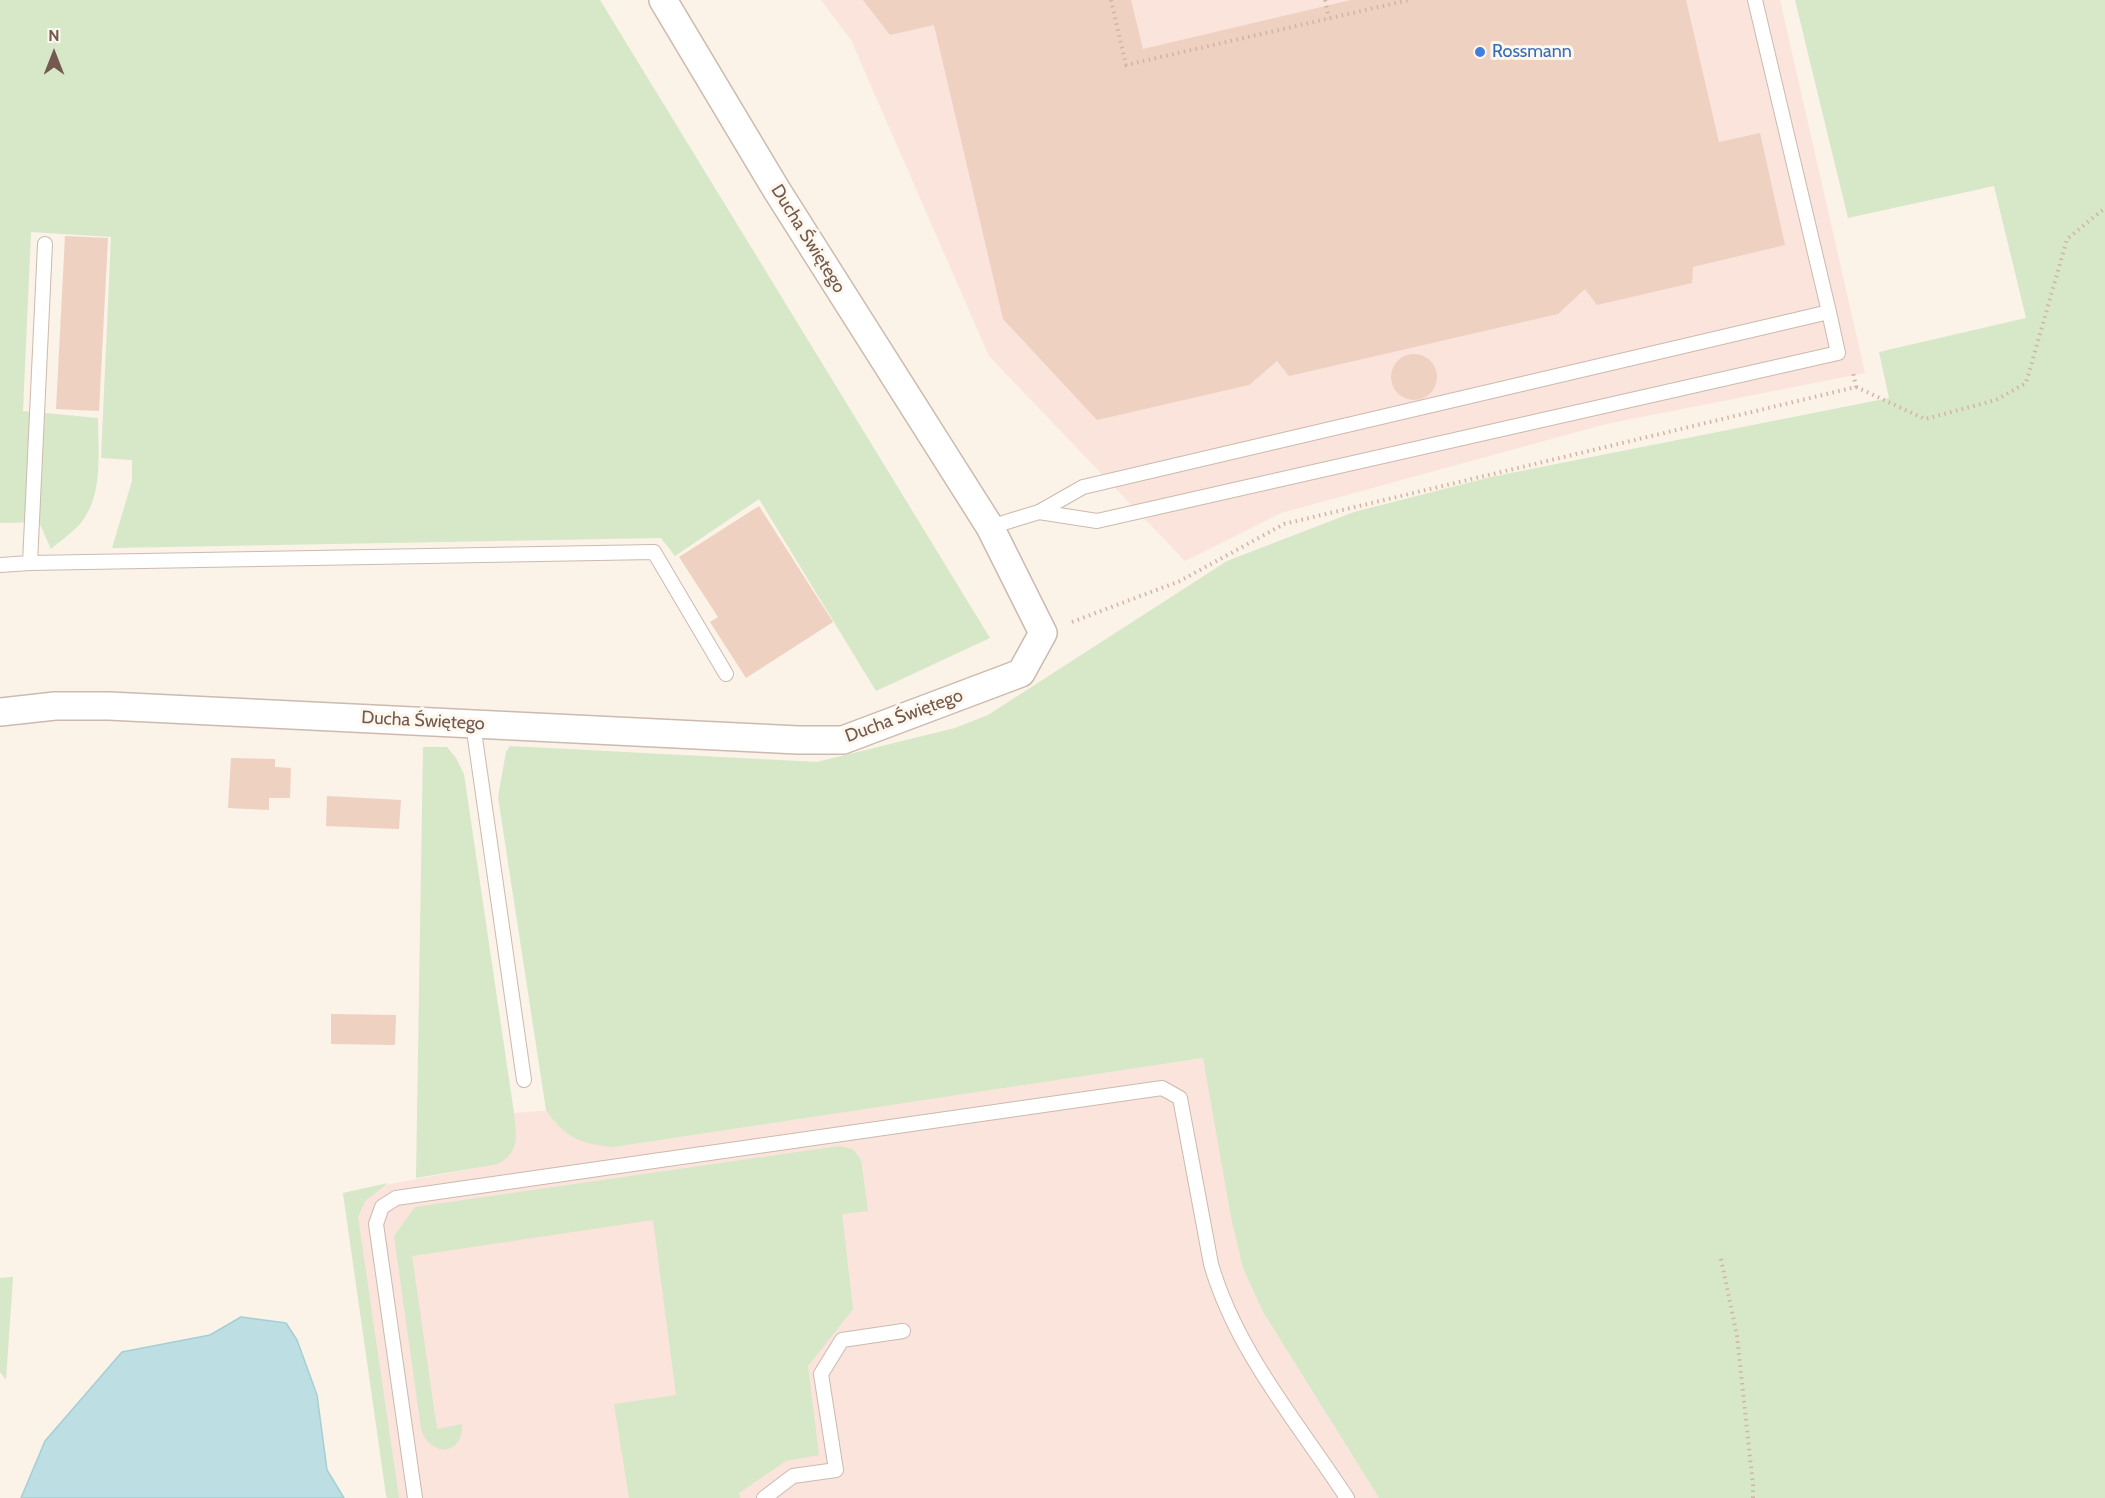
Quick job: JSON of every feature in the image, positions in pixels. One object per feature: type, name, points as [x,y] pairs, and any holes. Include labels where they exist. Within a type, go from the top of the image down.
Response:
[{"type":"street","name":"Ducha Świętego","points":[[0,712],[56,705],[109,706],[843,740],[1021,673],[1043,633],[990,527],[776,189],[663,0]]},
{"type":"lane","points":[[1039,512],[1097,521],[1838,353],[1755,0]]},
{"type":"lane","points":[[30,563],[45,244]]},
{"type":"lane","points":[[990,527],[1039,512],[1083,487],[1829,312]]},
{"type":"lane","points":[[0,565],[654,552],[726,674]]},
{"type":"lane","points":[[473,724],[524,1080]]},
{"type":"lane","points":[[415,1498],[376,1224],[382,1207],[396,1198],[1162,1088],[1180,1098],[1211,1264],[1218,1289],[1248,1350],[1290,1417],[1347,1498]]},
{"type":"lane","points":[[764,1498],[793,1476],[836,1470],[821,1374],[842,1340],[903,1331]]},
{"type":"path","points":[[1111,0],[1126,65],[1409,0]]},
{"type":"path","points":[[1325,0],[1329,18]]},
{"type":"path","points":[[1043,633],[1180,580],[1284,524],[1856,387],[1924,418],[1996,400],[2026,383],[2067,239],[2105,208]]},
{"type":"path","points":[[1838,353],[1852,370],[1856,387]]},
{"type":"path","points":[[1721,1259],[1737,1336],[1753,1498]]},
{"type":"shaded area","points":[[821,0],[1780,0],[1865,373],[1606,424],[1281,513],[1185,561],[989,356],[851,40]]},
{"type":"shaded area","points":[[1203,1058],[1243,1268],[1263,1312],[1379,1498],[387,1498],[343,1193],[465,1170],[502,1114],[552,1110],[614,1147]]},
{"type":"green space","points":[[0,0],[600,0],[990,638],[876,691],[759,499],[675,556],[661,538],[112,548],[132,481],[132,460],[101,458],[111,237],[31,232],[23,411],[98,418],[98,473],[88,513],[70,534],[51,549],[39,522],[0,523]]},
{"type":"green space","points":[[1795,0],[2105,0],[2105,1498],[1379,1498],[1263,1312],[1243,1268],[1231,1217],[1203,1058],[614,1147],[592,1144],[575,1138],[553,1120],[546,1110],[498,797],[506,752],[510,746],[817,762],[955,728],[988,715],[1227,561],[1354,512],[1491,477],[1889,398],[1879,352],[2026,318],[1994,186],[1848,218]]},
{"type":"green space","points":[[423,747],[447,747],[464,774],[516,1136],[514,1148],[498,1164],[416,1178]]},
{"type":"green space","points":[[839,1146],[853,1149],[861,1160],[868,1211],[842,1214],[853,1309],[808,1366],[819,1455],[786,1461],[739,1493],[740,1498],[629,1498],[614,1404],[676,1395],[653,1220],[412,1256],[437,1429],[462,1424],[458,1442],[452,1447],[438,1449],[425,1438],[421,1429],[394,1236],[415,1207]]},
{"type":"green space","points":[[388,1183],[365,1201],[358,1217],[399,1498],[387,1498],[386,1495],[343,1193]]},
{"type":"green space","points":[[13,1277],[6,1380],[0,1372],[0,1278]]},
{"type":"water","points":[[241,1317],[286,1323],[297,1340],[317,1395],[327,1470],[344,1498],[21,1498],[45,1441],[122,1352],[210,1335]]},
{"type":"building","points":[[863,0],[1131,0],[1143,49],[1351,0],[1686,0],[1719,142],[1760,133],[1785,245],[1693,267],[1692,283],[1597,305],[1585,289],[1558,314],[1289,376],[1277,361],[1249,385],[1097,420],[1003,319],[934,25],[890,35]]},
{"type":"building","points":[[65,236],[108,238],[99,411],[56,409]]},
{"type":"building","points":[[1414,354],[1430,361],[1437,377],[1430,393],[1414,400],[1398,393],[1391,377],[1398,361]]},
{"type":"building","points":[[759,506],[833,622],[746,678],[710,622],[718,617],[679,557]]},
{"type":"building","points":[[231,758],[275,759],[275,767],[291,768],[290,798],[269,798],[269,810],[228,808]]},
{"type":"building","points":[[327,796],[401,800],[399,829],[326,826]]},
{"type":"building","points":[[331,1014],[396,1015],[395,1045],[331,1044]]},
{"type":"place","name":"Rossmann","points":[[1480,52]]}]
